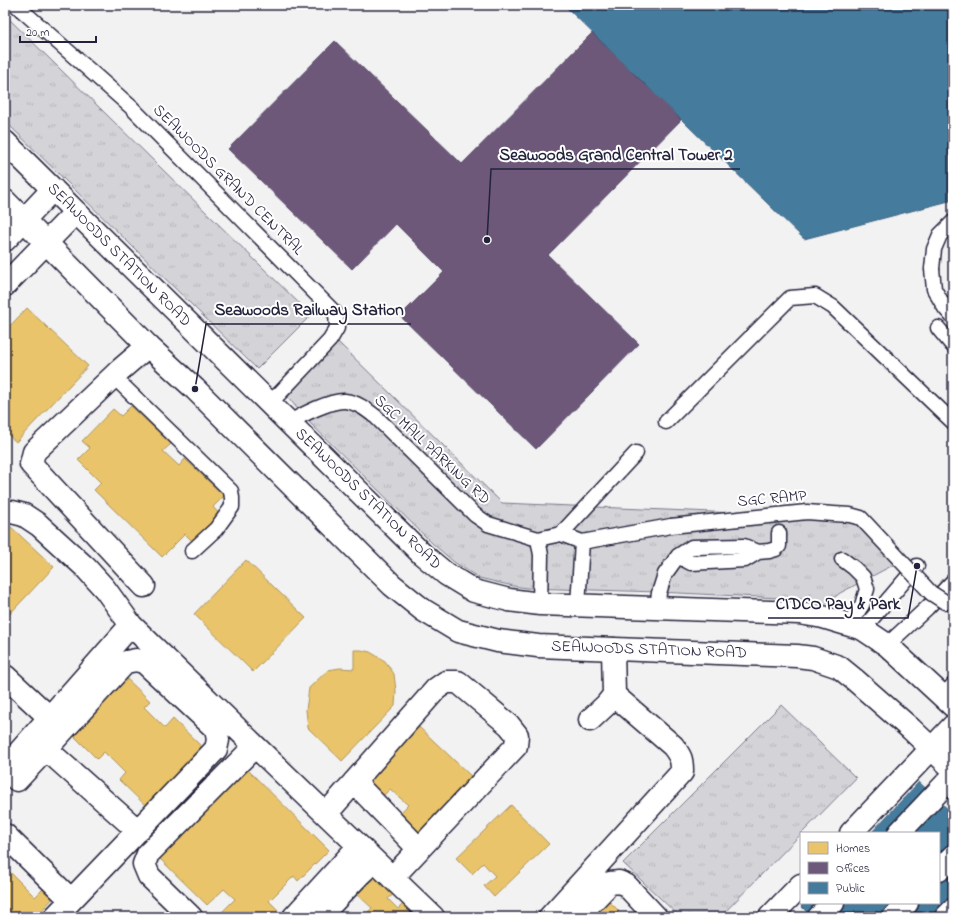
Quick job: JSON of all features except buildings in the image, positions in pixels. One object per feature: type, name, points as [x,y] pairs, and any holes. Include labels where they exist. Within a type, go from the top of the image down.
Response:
[{"type":"street","name":"SEAWOODS STATION ROAD","points":[[5,142],[76,212],[274,398],[290,423],[422,554],[446,574],[474,591],[509,600],[540,604],[799,613],[823,616],[856,627],[887,645],[950,696]]},
{"type":"street","points":[[5,240],[53,190]]},
{"type":"street","name":"SEAWOODS STATION ROAD","points":[[5,201],[148,346],[195,389],[392,585],[423,610],[458,631],[498,641],[538,646],[797,656],[813,658],[839,667],[878,699],[953,769]]},
{"type":"street","points":[[5,285],[76,212]]},
{"type":"street","points":[[112,599],[139,581],[30,464],[34,452],[113,376],[148,346]]},
{"type":"street","points":[[5,512],[24,515],[39,525],[85,567],[105,589],[131,625],[366,854],[433,917]]},
{"type":"street","points":[[8,777],[50,717],[131,625]]},
{"type":"street","points":[[590,720],[614,695],[613,649]]},
{"type":"street","points":[[8,777],[46,749],[126,662],[136,660],[144,662],[216,729],[218,740],[216,749],[55,917]]},
{"type":"street","points":[[5,676],[50,717]]},
{"type":"street","points":[[326,814],[436,689],[446,682],[458,682],[509,725],[517,736],[516,746],[392,878]]},
{"type":"street","points":[[550,917],[682,772],[682,761],[673,746],[614,695]]},
{"type":"street","points":[[851,832],[953,726]]},
{"type":"street","points":[[192,917],[149,876],[144,864],[148,854],[255,746]]},
{"type":"street","points":[[46,749],[138,831]]},
{"type":"street","points":[[900,832],[953,776]]},
{"type":"street","points":[[354,782],[419,849]]},
{"type":"street","points":[[5,835],[71,900]]},
{"type":"street","points":[[294,917],[366,854]]},
{"type":"street","points":[[319,917],[360,874],[366,854]]},
{"type":"street","points":[[940,869],[953,856]]},
{"type":"street","points":[[577,917],[610,883],[619,882],[626,885],[656,917]]},
{"type":"street","points":[[770,917],[800,886]]},
{"type":"street","points":[[819,917],[832,904]]},
{"type":"street","points":[[894,917],[906,904]]},
{"type":"street","points":[[946,917],[953,910]]},
{"type":"lane","name":"SEAWOODS GRAND CENTRAL","points":[[16,5],[131,107],[336,314],[337,328],[330,340],[274,398]]},
{"type":"lane","points":[[953,222],[940,235],[934,249],[932,269],[934,289],[945,308],[953,317]]},
{"type":"lane","points":[[666,422],[790,298],[815,296],[833,307],[953,422]]},
{"type":"lane","points":[[938,328],[953,346]]},
{"type":"lane","points":[[113,376],[231,491],[232,507],[216,528],[192,550]]},
{"type":"lane","name":"SGC MALL PARKING RD","points":[[290,423],[315,409],[335,403],[345,401],[355,404],[376,417],[475,515],[488,524],[538,539],[561,534]]},
{"type":"lane","points":[[578,605],[582,542],[561,534],[636,452]]},
{"type":"lane","name":"SGC RAMP","points":[[582,542],[671,526],[807,512],[850,516],[861,518],[931,593],[945,602],[953,602]]},
{"type":"lane","points":[[657,608],[659,593],[665,574],[678,556],[692,547],[744,546],[758,552],[769,551],[776,549],[779,546],[780,533]]},
{"type":"lane","points":[[538,539],[541,555],[540,604]]},
{"type":"lane","points":[[842,559],[863,577],[867,588],[856,627]]},
{"type":"lane","points":[[856,627],[917,566]]},
{"type":"lane","points":[[887,645],[927,608],[953,581]]},
{"type":"green space","points":[[5,15],[311,315],[257,369],[5,121]]},
{"type":"green space","points":[[336,340],[502,503],[853,518],[899,562],[840,593],[827,603],[800,599],[658,592],[527,588],[479,578],[454,562],[432,543],[306,419],[288,397]]},
{"type":"green space","points":[[781,705],[856,778],[803,832],[800,832],[800,835],[720,917],[680,917],[623,863]]},
{"type":"place","name":"Seawoods Grand Central Tower 2","points":[[487,240]]},
{"type":"place","name":"Seawoods Railway Station","points":[[195,389]]},
{"type":"place","name":"CIDCO Pay & Park","points":[[917,566]]}]
